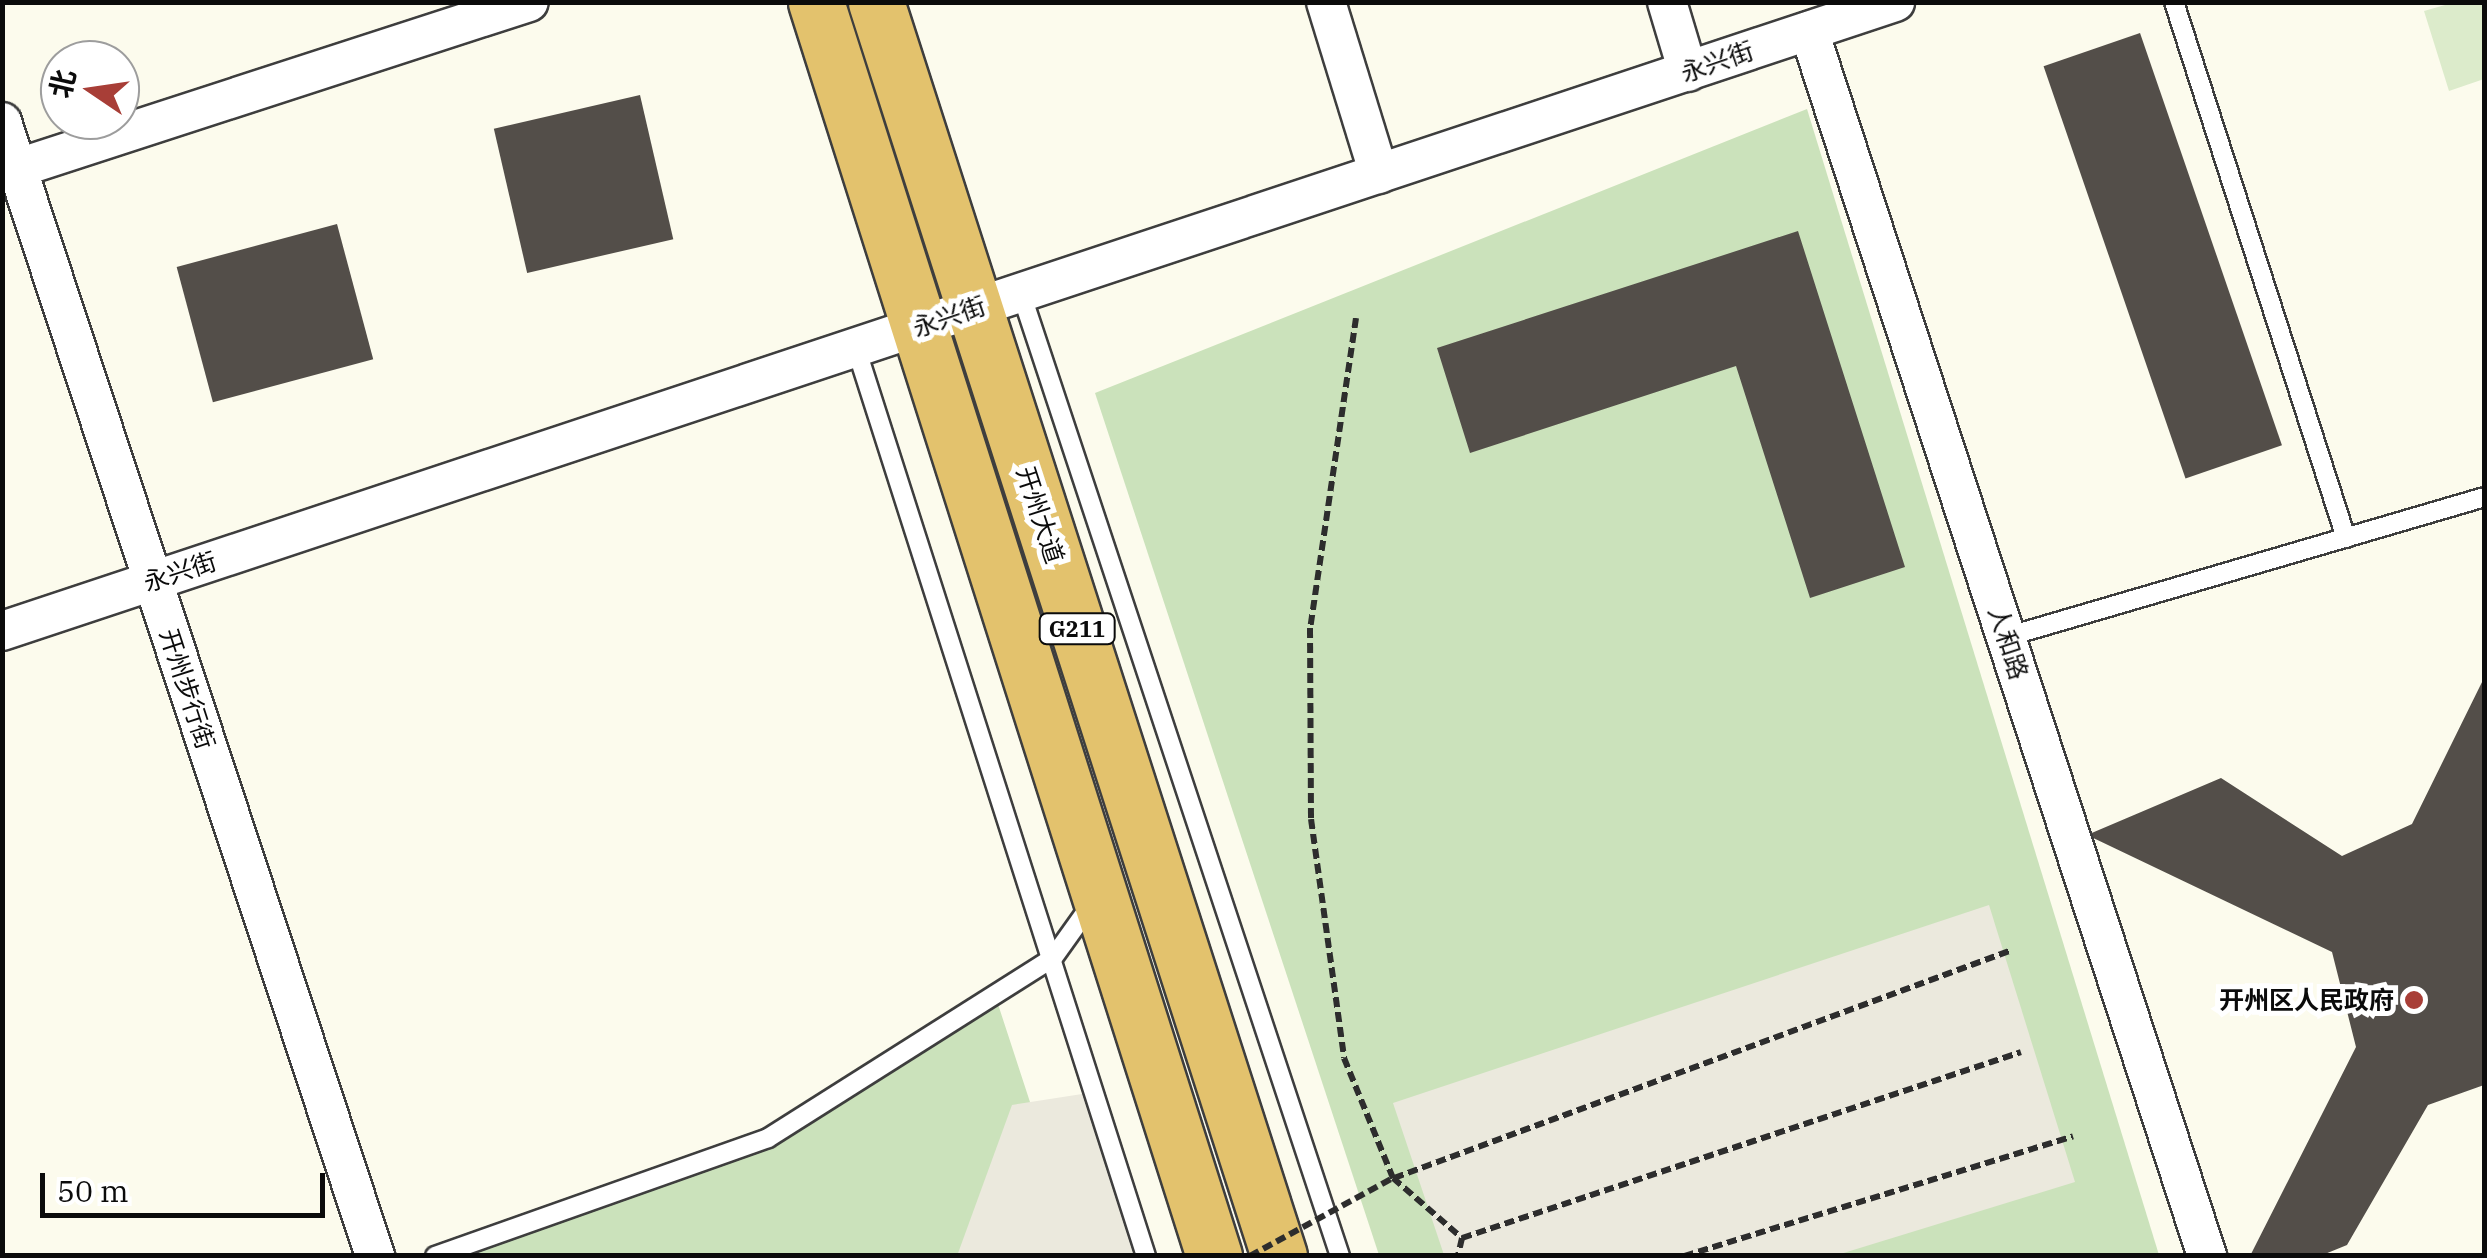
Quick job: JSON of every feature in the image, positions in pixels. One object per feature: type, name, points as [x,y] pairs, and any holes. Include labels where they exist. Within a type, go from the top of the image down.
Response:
[{"type":"highway","name":"G211","points":[[816,2],[1214,1256]]},
{"type":"highway","name":"开州大道","points":[[876,2],[997,301],[1279,1256]]},
{"type":"street","points":[[18,168],[529,2]]},
{"type":"street","points":[[1326,2],[1379,174]]},
{"type":"street","points":[[1667,2],[1688,72]]},
{"type":"street","name":"永兴街","points":[[2,632],[1895,2]]},
{"type":"street","name":"人和路","points":[[1809,31],[2206,1256]]},
{"type":"street","name":"开州步行街","points":[[2,122],[375,1256]]},
{"type":"lane","points":[[2174,2],[2346,538]]},
{"type":"lane","points":[[997,301],[1340,1256]]},
{"type":"lane","points":[[856,348],[1146,1256]]},
{"type":"lane","points":[[2006,637],[2484,497]]},
{"type":"lane","points":[[434,1256],[768,1138],[1053,958],[1099,894]]},
{"type":"path","points":[[1356,318],[1310,628],[1311,819],[1344,1058],[1393,1178],[1462,1238]]},
{"type":"path","points":[[1250,1256],[1393,1178],[2012,950]]},
{"type":"path","points":[[1462,1238],[2021,1052]]},
{"type":"path","points":[[1684,1256],[2073,1136]]},
{"type":"path","points":[[1458,1256],[1462,1238]]},
{"type":"green space","points":[[2452,3],[2484,3],[2484,79],[2449,91],[2424,11]]},
{"type":"green space","points":[[1807,109],[2159,1255],[1379,1255],[1095,393]]},
{"type":"green space","points":[[995,995],[1080,1255],[435,1256],[768,1138]]},
{"type":"shaded area","points":[[1989,905],[2075,1182],[1837,1255],[1444,1255],[1393,1103]]},
{"type":"shaded area","points":[[1095,1092],[1146,1255],[957,1256],[1012,1105]]},
{"type":"building","points":[[2140,33],[2282,445],[2186,478],[2044,66]]},
{"type":"building","points":[[640,95],[673,239],[527,273],[494,129]]},
{"type":"building","points":[[337,224],[373,359],[213,402],[177,267]]},
{"type":"building","points":[[1798,231],[1905,567],[1810,598],[1736,366],[1470,453],[1437,348]]},
{"type":"building","name":"开州区人民政府","points":[[2484,678],[2484,1085],[2428,1105],[2347,1245],[2320,1256],[2250,1256],[2356,1047],[2332,952],[2087,835],[2221,778],[2342,856],[2412,824]]},
{"type":"place","name":"开州区人民政府","points":[[2414,1000]]}]
